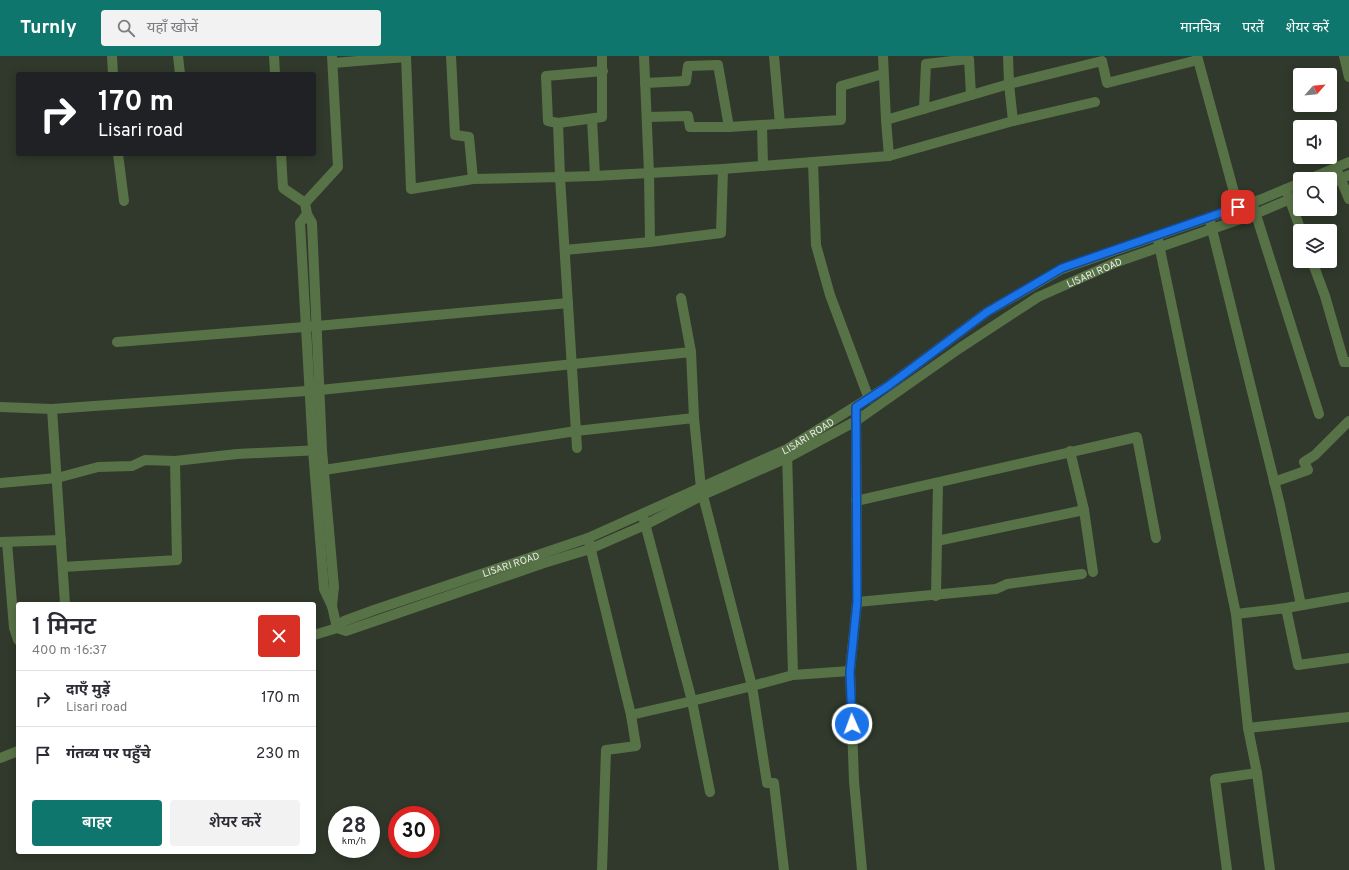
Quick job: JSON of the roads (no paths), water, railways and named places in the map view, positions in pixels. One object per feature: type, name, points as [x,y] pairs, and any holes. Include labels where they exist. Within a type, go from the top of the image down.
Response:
[{"type":"street","points":[[112,56],[113,72]]},
{"type":"street","points":[[178,56],[180,72]]},
{"type":"street","points":[[274,56],[275,72]]},
{"type":"street","points":[[305,203],[338,167],[333,59],[406,56],[411,189],[473,179],[596,176],[723,169],[889,156],[1013,121],[1095,102]]},
{"type":"street","points":[[451,56],[455,135],[469,137],[473,179]]},
{"type":"street","points":[[602,56],[603,71],[602,117],[558,122],[548,121],[546,76],[603,71]]},
{"type":"street","points":[[644,56],[649,173],[650,242]]},
{"type":"street","points":[[774,56],[780,124]]},
{"type":"street","points":[[883,56],[889,156]]},
{"type":"street","points":[[1008,56],[1013,121]]},
{"type":"street","points":[[1344,56],[1349,77]]},
{"type":"street","points":[[886,120],[1009,84],[1102,61],[1107,83],[1197,58],[1238,207]]},
{"type":"street","points":[[924,109],[926,64],[969,59],[971,95]]},
{"type":"street","points":[[645,83],[686,80],[688,66],[718,66],[729,127]]},
{"type":"street","points":[[646,117],[688,116],[690,127],[729,127],[841,120],[841,86],[884,74]]},
{"type":"street","points":[[592,118],[596,176]]},
{"type":"street","points":[[558,122],[560,177],[577,448]]},
{"type":"street","points":[[762,125],[763,166]]},
{"type":"street","points":[[118,156],[124,201]]},
{"type":"street","points":[[281,156],[283,188],[305,203],[307,214],[312,223],[317,326],[315,391],[318,450],[325,543],[334,587],[332,606],[337,628]]},
{"type":"street","points":[[813,162],[816,246],[830,295],[869,399]]},
{"type":"street","points":[[1326,172],[1349,162]]},
{"type":"street","points":[[1336,168],[1345,177],[1349,199]]},
{"type":"street","points":[[565,250],[650,242],[721,232],[723,169]]},
{"type":"street","name":"LISARI ROAD","points":[[787,453],[888,386],[987,312],[1062,268],[1157,236],[1293,186]]},
{"type":"street","points":[[1286,189],[1299,224]]},
{"type":"street","name":"LISARI ROAD","points":[[316,634],[337,628],[344,621],[374,610],[588,538],[643,514],[702,492],[856,421],[960,348],[1038,297],[1117,262],[1159,246],[1212,230],[1293,198]]},
{"type":"street","points":[[1252,202],[1319,414]]},
{"type":"street","points":[[307,214],[300,223],[306,327],[315,391]]},
{"type":"street","points":[[1209,217],[1274,482],[1301,605]]},
{"type":"street","points":[[1157,236],[1236,614],[1248,728],[1257,773],[1270,870]]},
{"type":"street","points":[[301,239],[312,238]]},
{"type":"street","points":[[1315,268],[1325,296],[1344,362],[1349,362]]},
{"type":"street","points":[[303,273],[314,272]]},
{"type":"street","points":[[681,298],[691,352],[694,418],[702,492],[752,686],[767,783],[774,783],[784,870]]},
{"type":"street","points":[[118,342],[306,327],[568,303]]},
{"type":"street","points":[[0,407],[52,409],[315,391],[691,352]]},
{"type":"street","points":[[856,407],[857,602],[850,672],[854,781],[862,870]]},
{"type":"street","points":[[52,409],[65,602]]},
{"type":"street","points":[[324,470],[576,431],[694,418]]},
{"type":"street","points":[[1274,482],[1308,470],[1304,462],[1315,455],[1349,421]]},
{"type":"street","points":[[856,501],[1070,451],[1137,437],[1156,538]]},
{"type":"street","points":[[0,483],[57,478],[98,467],[132,466],[145,460],[175,461],[237,454],[318,450]]},
{"type":"street","points":[[318,450],[324,470],[325,543]]},
{"type":"street","points":[[1070,451],[1084,510],[1092,572]]},
{"type":"street","points":[[787,453],[794,675]]},
{"type":"street","points":[[63,567],[177,560],[175,461]]},
{"type":"street","points":[[936,596],[938,483]]},
{"type":"street","name":"LISARI ROAD","points":[[337,628],[346,631],[544,563],[590,549],[645,525],[702,492]]},
{"type":"street","points":[[937,541],[1084,510]]},
{"type":"street","points":[[643,514],[692,701],[710,792]]},
{"type":"street","points":[[588,538],[631,715],[636,746],[606,750],[602,870]]},
{"type":"street","points":[[16,634],[3,542],[61,540]]},
{"type":"street","points":[[857,602],[936,596],[996,589],[1007,584],[1082,574]]},
{"type":"street","points":[[1236,614],[1286,608],[1349,597]]},
{"type":"street","points":[[1286,608],[1298,665],[1349,658]]},
{"type":"street","points":[[631,715],[794,675],[850,672]]},
{"type":"street","points":[[1248,728],[1349,717]]},
{"type":"street","points":[[0,758],[16,752]]},
{"type":"street","points":[[1227,870],[1216,779],[1257,773]]}]
